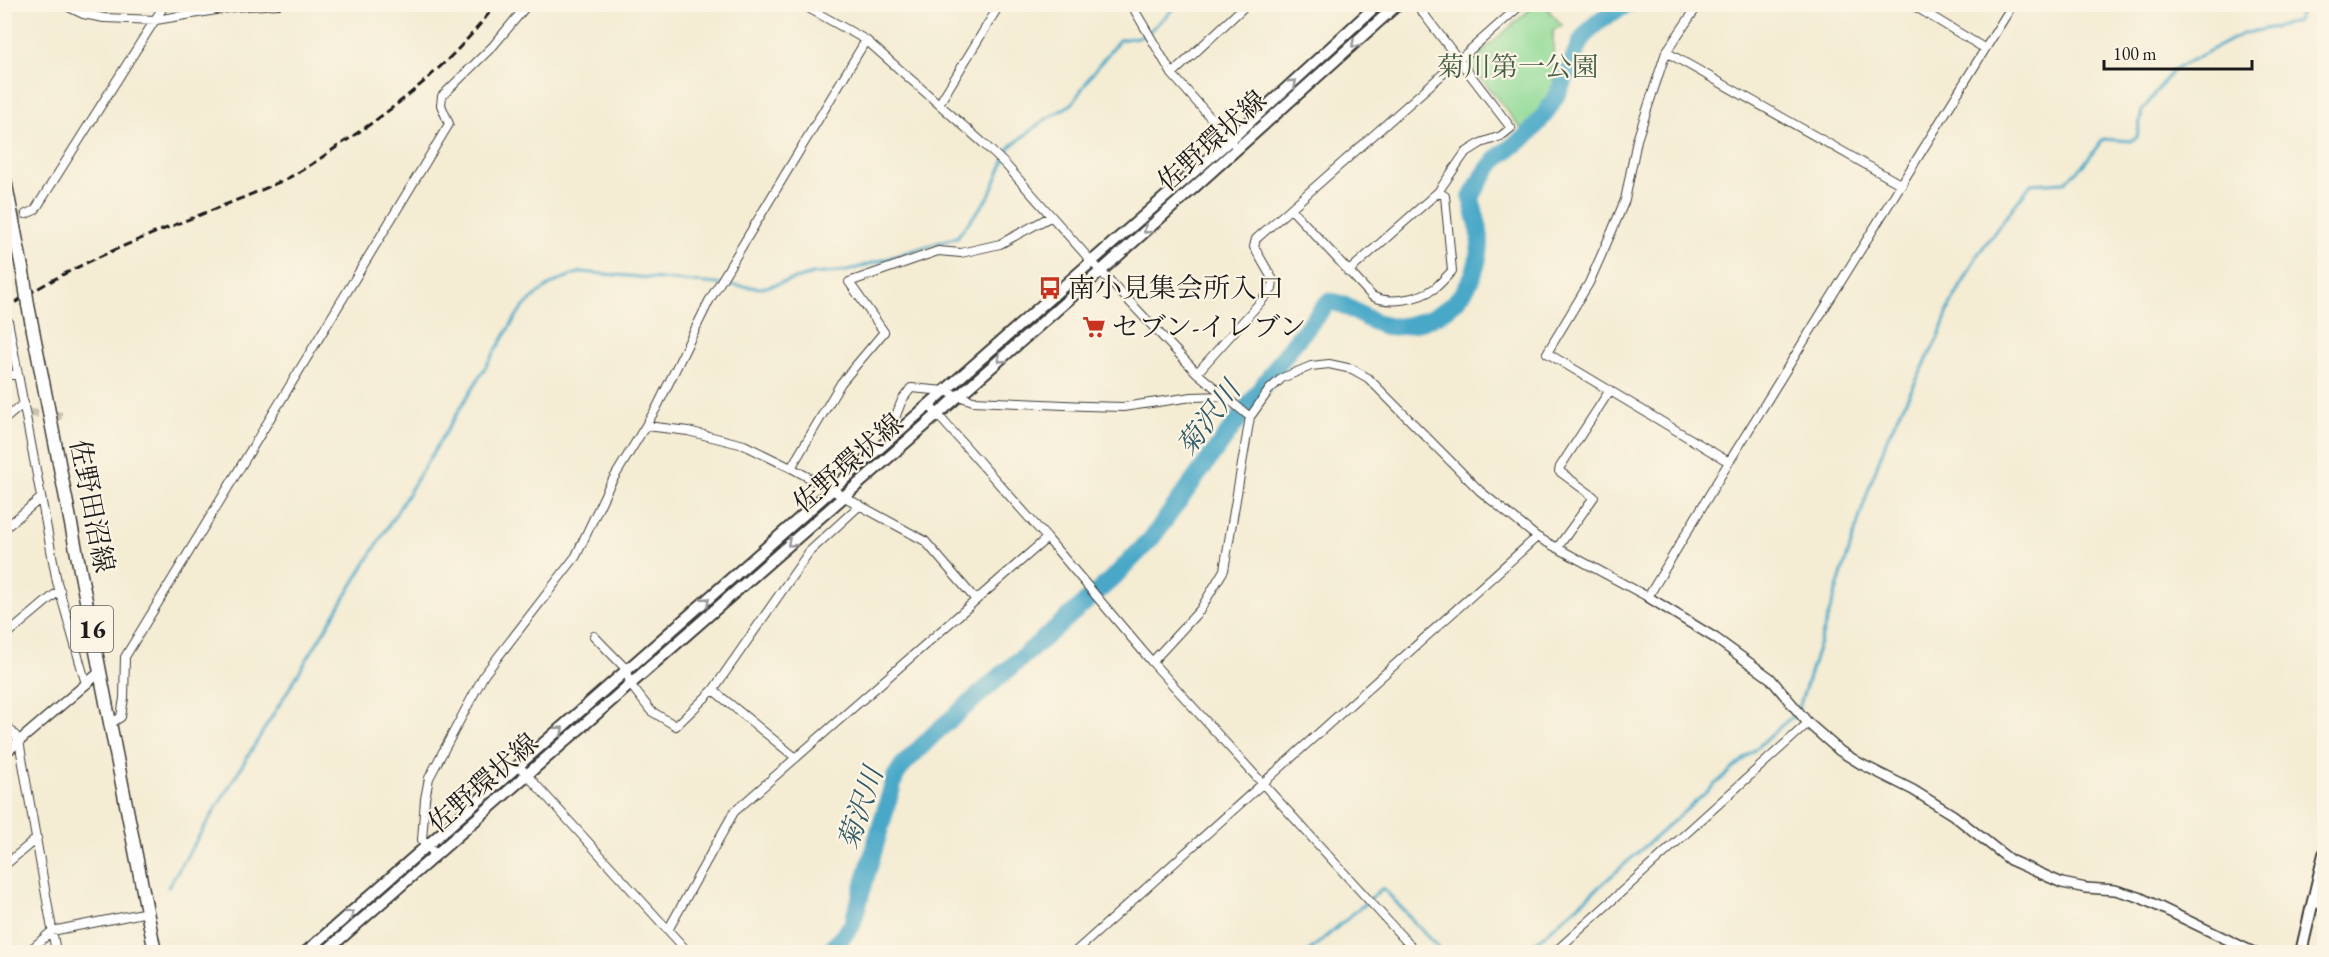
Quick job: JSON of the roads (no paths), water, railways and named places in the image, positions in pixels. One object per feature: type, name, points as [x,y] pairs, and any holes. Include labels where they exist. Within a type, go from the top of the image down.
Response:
[{"type":"main road","name":"佐野環状線","points":[[523,770],[630,684],[1101,271],[1378,4]]},
{"type":"main road","name":"佐野環状線","points":[[326,952],[432,851],[523,770],[627,670],[1092,262],[1398,4]]},
{"type":"main road","name":"佐野田沼線","points":[[4,175],[155,952]]},
{"type":"main road","name":"佐野環状線","points":[[306,952],[432,851]]},
{"type":"main road","points":[[2301,952],[2325,854]]},
{"type":"street","points":[[62,4],[83,14],[104,18],[156,21],[234,7],[279,4]]},
{"type":"street","points":[[26,214],[35,210],[165,4]]},
{"type":"street","points":[[110,724],[121,717],[125,657],[449,124],[441,105],[442,96],[493,46],[528,4]]},
{"type":"street","points":[[801,4],[866,40],[1006,165],[1050,217],[1197,373],[1250,417]]},
{"type":"street","points":[[939,104],[999,4]]},
{"type":"street","points":[[1131,4],[1172,74],[1234,144]]},
{"type":"street","points":[[1172,74],[1247,4]]},
{"type":"street","points":[[1348,272],[1438,192],[1466,153],[1480,142],[1501,136],[1511,128],[1416,4]]},
{"type":"street","points":[[1197,373],[1272,289],[1273,280],[1258,257],[1253,243],[1522,4]]},
{"type":"street","points":[[1699,4],[1666,52],[1637,140],[1625,200],[1589,283],[1547,353],[1729,462]]},
{"type":"street","points":[[1911,4],[1984,48]]},
{"type":"street","points":[[1648,597],[2013,4]]},
{"type":"street","points":[[432,851],[422,840],[424,800],[429,778],[452,733],[484,675],[576,556],[609,486],[647,426],[709,301],[866,40]]},
{"type":"street","points":[[1666,52],[1902,185]]},
{"type":"street","points":[[1291,209],[1372,296],[1379,300],[1402,300],[1436,288],[1452,271],[1448,212],[1445,196],[1438,192]]},
{"type":"street","points":[[791,468],[841,383],[885,332],[849,282],[938,251],[961,253],[1000,244],[1050,217]]},
{"type":"street","points":[[4,324],[8,321],[28,413],[41,498],[60,590],[86,684]]},
{"type":"street","points":[[1152,662],[1200,610],[1224,570],[1250,417],[1269,390],[1282,378],[1297,370],[1329,364],[1352,369],[1368,378],[1480,491],[1537,537],[1648,597],[1715,638],[1770,678],[1808,723],[1847,755],[1913,790],[1953,815],[2010,860],[2032,871],[2062,883],[2086,888],[2115,890],[2139,897],[2253,952]]},
{"type":"street","points":[[4,376],[18,374]]},
{"type":"street","points":[[895,418],[902,400],[911,388],[945,391],[973,401],[1123,407],[1192,397],[1225,396]]},
{"type":"street","points":[[1558,548],[1594,497],[1559,471],[1560,466],[1610,390]]},
{"type":"street","points":[[4,420],[24,403]]},
{"type":"street","points":[[929,405],[1047,538],[1152,662],[1416,952]]},
{"type":"street","points":[[647,426],[688,431],[744,445],[844,496],[925,541],[976,600]]},
{"type":"street","points":[[4,529],[41,498]]},
{"type":"street","points":[[594,636],[627,670],[630,684],[651,711],[676,726],[713,690],[809,552],[860,505]]},
{"type":"street","points":[[1075,952],[1537,537]]},
{"type":"street","points":[[668,930],[734,812],[1047,538]]},
{"type":"street","points":[[4,637],[60,590]]},
{"type":"street","points":[[4,753],[100,672]]},
{"type":"street","points":[[713,690],[795,758]]},
{"type":"street","points":[[4,723],[20,741],[56,952]]},
{"type":"street","points":[[1555,952],[1808,723]]},
{"type":"street","points":[[523,770],[688,952]]},
{"type":"street","points":[[4,866],[38,838]]},
{"type":"street","points":[[2315,892],[2325,911]]},
{"type":"street","points":[[28,952],[52,931],[148,912]]},
{"type":"waterway","points":[[168,887],[519,312],[533,298],[555,282],[582,272],[762,288],[813,274],[847,271],[957,237],[988,198],[1010,147],[1043,121],[1072,104],[1119,40],[1144,36],[1179,4]]},
{"type":"waterway","name":"菊沢川","points":[[830,952],[852,925],[895,777],[902,766],[935,733],[1112,579],[1151,539],[1291,347],[1328,302],[1341,304],[1379,324],[1395,327],[1432,317],[1454,303],[1469,283],[1478,258],[1479,232],[1471,198],[1481,180],[1498,157],[1526,136],[1545,114],[1562,84],[1581,41],[1592,27],[1628,4]]},
{"type":"waterway","points":[[1799,708],[1870,485],[1888,436],[1938,338],[1950,306],[1978,254],[2031,184],[2065,182],[2084,164],[2103,139],[2130,141],[2137,137],[2142,111],[2173,70],[2242,34],[2297,21],[2305,4]]},
{"type":"waterway","points":[[1525,952],[1796,713]]},
{"type":"waterway","points":[[1308,952],[1383,888],[1442,952]]},
{"type":"tunnel","points":[[4,221],[26,214]]},
{"type":"tunnel","points":[[30,413],[64,416]]},
{"type":"railway","points":[[4,310],[37,289],[105,254],[284,180],[305,168],[382,116],[423,82],[462,45],[496,4]]},
{"type":"place","name":"南小見集会所入口","points":[[1050,288]]},
{"type":"place","name":"セブン-イレブン","points":[[1094,327]]},
{"type":"park label","name":"菊川第一公園","points":[[1518,67]]}]
